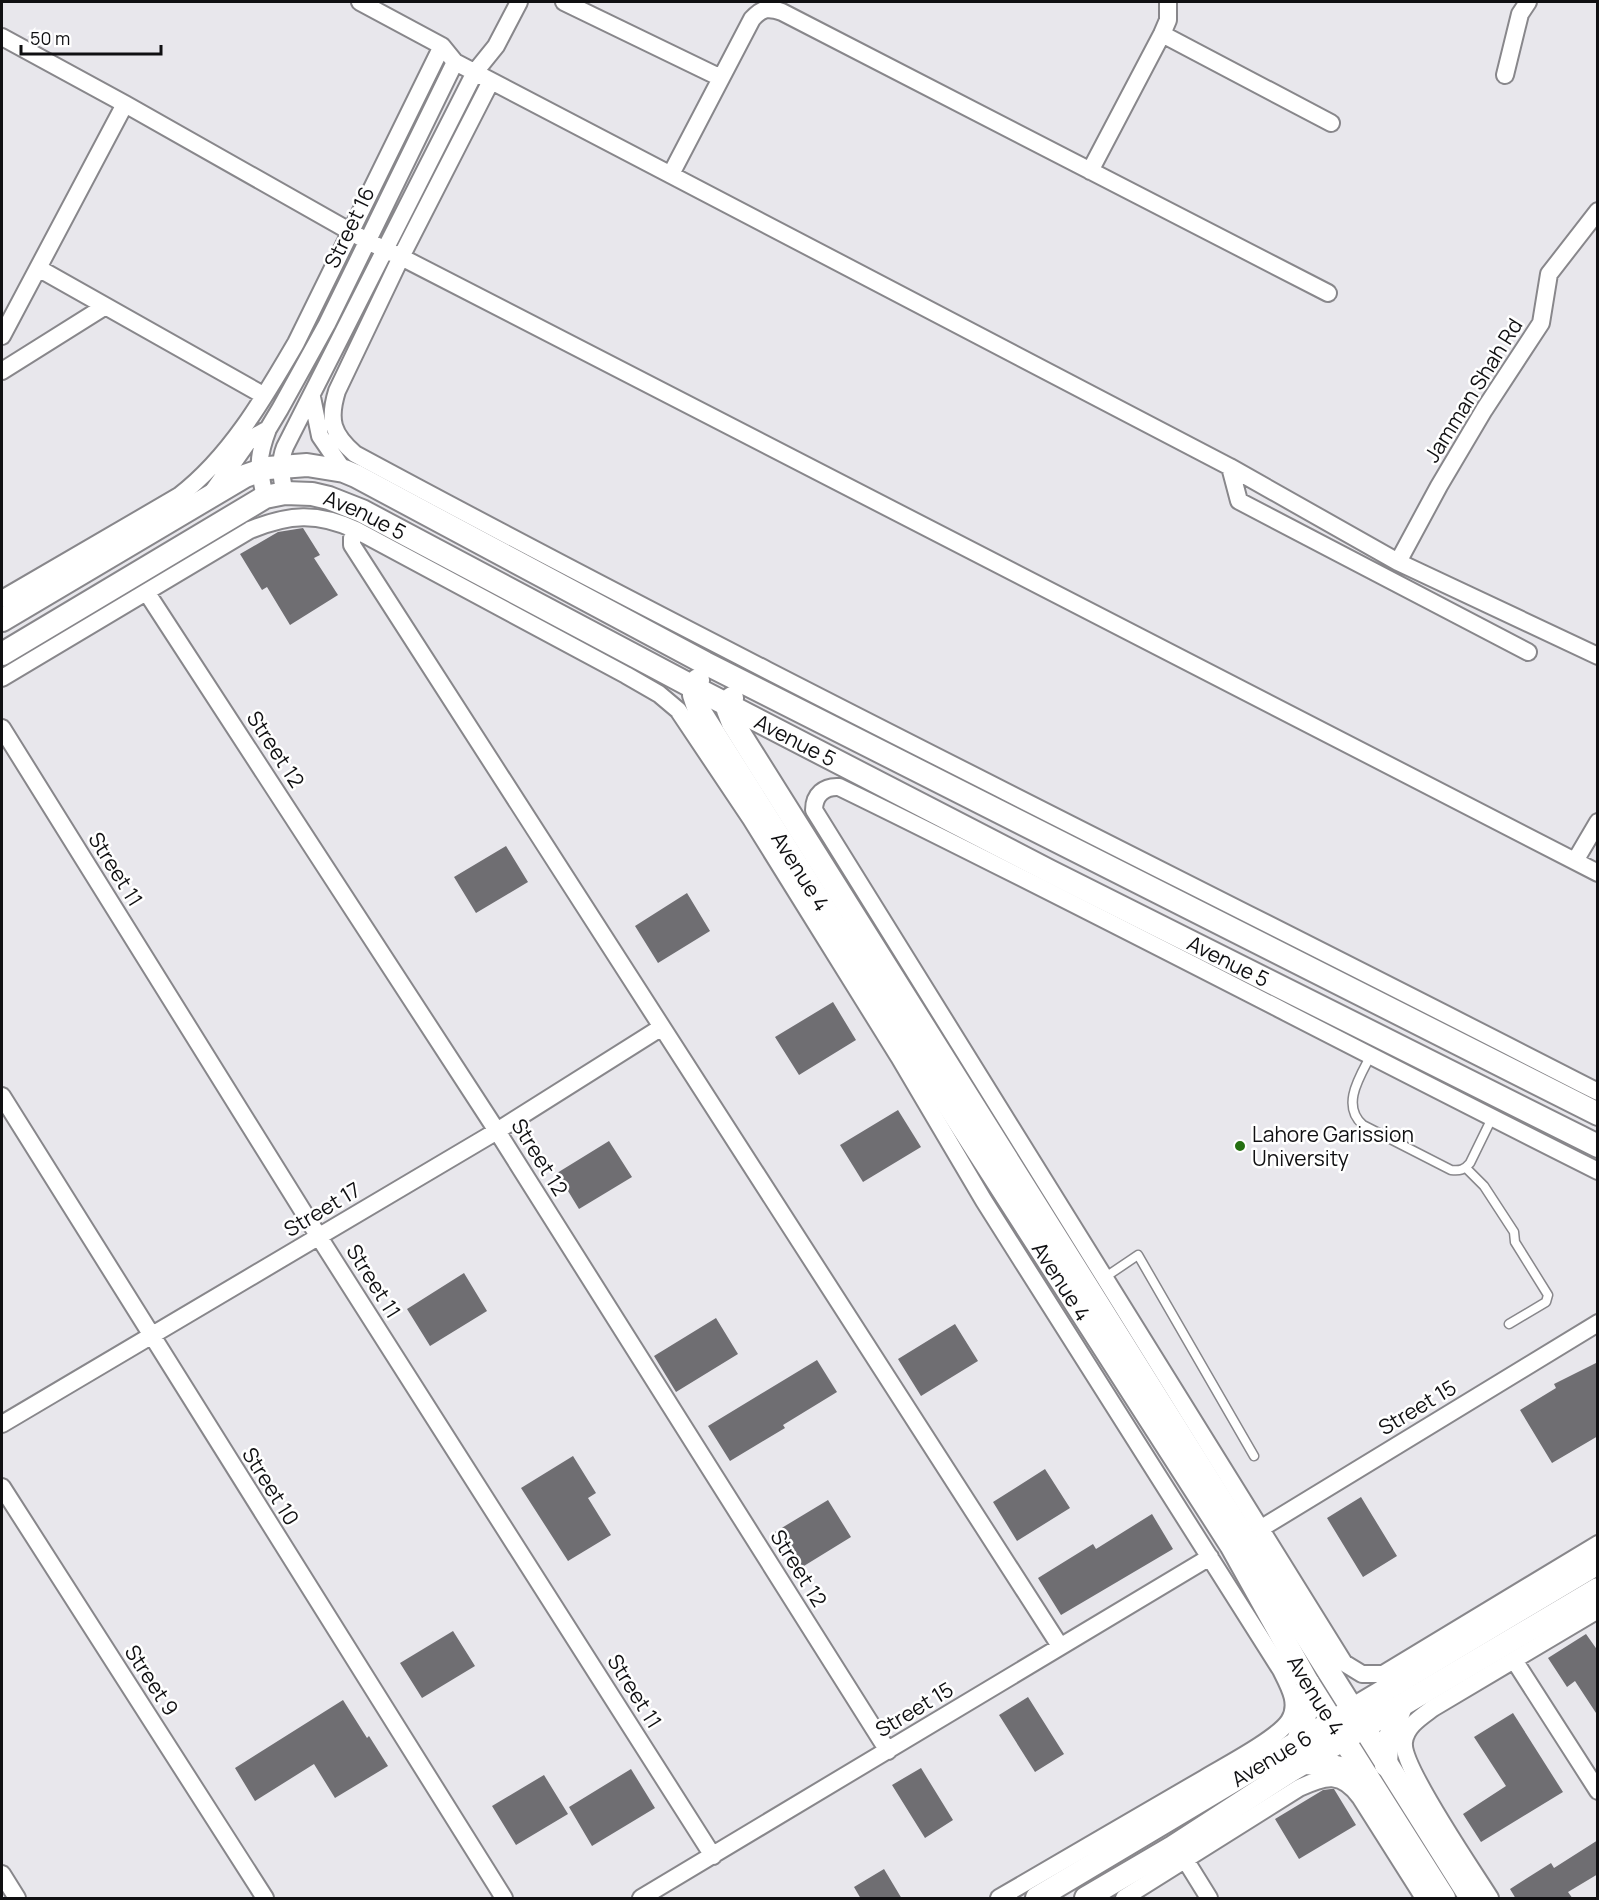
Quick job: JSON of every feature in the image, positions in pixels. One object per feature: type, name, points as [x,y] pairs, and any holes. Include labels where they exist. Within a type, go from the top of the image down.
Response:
[{"type":"main road","name":"Avenue 5","points":[[2,621],[209,497],[270,468],[307,465],[344,471],[525,565],[705,663],[1598,1114]]},
{"type":"main road","name":"Avenue 5","points":[[275,495],[312,494],[362,511],[695,688],[1049,871],[1598,1146]]},
{"type":"main road","points":[[2,654],[275,495]]},
{"type":"main road","points":[[695,688],[705,663]]},
{"type":"main road","points":[[729,705],[741,681]]},
{"type":"main road","name":"Avenue 4","points":[[695,688],[695,702],[699,710],[964,1130],[1231,1545],[1288,1666],[1308,1683],[1339,1731],[1376,1770],[1408,1784],[1471,1899]]},
{"type":"main road","name":"Avenue 4","points":[[729,705],[729,715],[733,723],[1326,1650],[1333,1678],[1358,1719],[1376,1770],[1444,1899]]},
{"type":"main road","name":"Avenue 6","points":[[1411,1688],[1598,1563]]},
{"type":"main road","name":"Avenue 6","points":[[1086,1899],[1173,1847],[1298,1767],[1339,1731],[1358,1719],[1411,1688],[1598,1589]]},
{"type":"main road","points":[[1308,1683],[1308,1703],[1298,1767],[1337,1766],[1376,1770],[1411,1688],[1364,1687],[1333,1678]]},
{"type":"main road","name":"Avenue 6","points":[[1037,1899],[1264,1752],[1298,1767]]},
{"type":"street","points":[[360,2],[442,46],[455,62],[1230,467],[1398,562],[1598,656]]},
{"type":"street","name":"Street 16","points":[[270,468],[281,457],[475,72],[496,46],[519,2]]},
{"type":"street","points":[[564,2],[721,78]]},
{"type":"street","points":[[1090,171],[1162,34],[1168,20],[1168,2]]},
{"type":"street","points":[[1504,75],[1520,14],[1528,2]]},
{"type":"street","points":[[670,174],[752,19],[760,10],[771,8],[1328,293]]},
{"type":"street","points":[[1162,34],[1331,123]]},
{"type":"street","points":[[2,37],[367,241],[1598,873]]},
{"type":"street","points":[[2,599],[179,496],[219,460],[296,343],[442,46]]},
{"type":"street","name":"Street 16","points":[[280,409],[327,324],[455,62]]},
{"type":"street","points":[[491,81],[401,257],[337,391],[332,407],[336,431],[341,442],[355,454],[545,556],[1598,1092]]},
{"type":"street","points":[[2,336],[125,104]]},
{"type":"street","name":"Jamman Shah Rd","points":[[1398,562],[1444,476],[1541,323],[1549,274],[1598,211]]},
{"type":"street","points":[[38,268],[263,395]]},
{"type":"street","points":[[2,371],[105,307]]},
{"type":"street","points":[[312,397],[320,436],[344,471]]},
{"type":"street","name":"Avenue 5","points":[[209,497],[250,439],[268,429],[280,409]]},
{"type":"street","points":[[268,429],[261,447],[270,468],[275,495]]},
{"type":"street","points":[[1230,467],[1239,501],[1528,652]]},
{"type":"street","points":[[2,678],[250,530],[268,522],[303,516],[342,524],[356,530],[626,675],[659,694],[678,710],[751,819],[899,1057],[984,1202],[1210,1557],[1288,1666],[1294,1699],[1292,1715],[1264,1752],[999,1899]]},
{"type":"street","points":[[356,530],[352,538],[352,545],[1060,1646]]},
{"type":"street","name":"Street 12","points":[[147,592],[497,1131],[888,1751]]},
{"type":"street","name":"Street 11","points":[[2,728],[319,1237],[713,1856]]},
{"type":"street","points":[[1598,1171],[1370,1057],[942,837],[839,787],[823,790],[817,796],[813,810],[1260,1529],[1326,1650],[1362,1674],[1383,1674],[1411,1688],[1514,1660],[1598,1610]]},
{"type":"street","points":[[1575,861],[1598,822]]},
{"type":"street","name":"Street 17","points":[[2,1424],[497,1131],[662,1027]]},
{"type":"street","name":"Street 10","points":[[2,1096],[504,1899]]},
{"type":"street","name":"Street 15","points":[[1260,1529],[1598,1323]]},
{"type":"street","name":"Street 9","points":[[2,1487],[265,1899]]},
{"type":"street","points":[[1411,1688],[1598,1544]]},
{"type":"street","name":"Street 15","points":[[641,1899],[1210,1557]]},
{"type":"street","points":[[1514,1660],[1598,1791]]},
{"type":"street","points":[[1411,1688],[1411,1726],[1404,1742],[1408,1784],[1490,1899]]},
{"type":"street","points":[[1124,1899],[1186,1861],[1298,1767],[1316,1780],[1336,1778],[1344,1780],[1354,1788],[1424,1899]]},
{"type":"street","points":[[1186,1861],[1209,1899]]},
{"type":"street","points":[[2,1874],[17,1899]]},
{"type":"lane","points":[[1370,1057],[1351,1101],[1355,1119],[1451,1170],[1460,1171],[1466,1168],[1492,1118]]},
{"type":"lane","points":[[1466,1168],[1484,1186],[1514,1232],[1515,1242],[1548,1295],[1546,1302],[1509,1324]]},
{"type":"lane","points":[[1104,1278],[1138,1255],[1254,1456]]},
{"type":"building","points":[[303,528],[320,555],[314,558],[338,595],[290,625],[267,587],[262,590],[240,554],[278,532]]},
{"type":"building","points":[[506,846],[528,882],[476,913],[454,877]]},
{"type":"building","points":[[687,893],[710,931],[658,963],[635,926]]},
{"type":"building","points":[[833,1002],[856,1040],[799,1075],[775,1037]]},
{"type":"building","points":[[898,1110],[921,1147],[863,1182],[840,1145]]},
{"type":"building","points":[[609,1141],[632,1177],[579,1209],[557,1173]]},
{"type":"building","points":[[464,1273],[487,1311],[430,1346],[407,1309]]},
{"type":"building","points":[[716,1318],[738,1354],[676,1392],[654,1356]]},
{"type":"building","points":[[955,1324],[978,1361],[921,1396],[898,1359]]},
{"type":"building","points":[[817,1360],[837,1392],[783,1425],[785,1428],[730,1461],[708,1426]]},
{"type":"building","points":[[1598,1362],[1598,1436],[1552,1463],[1520,1410],[1556,1388],[1554,1384]]},
{"type":"building","points":[[573,1456],[596,1493],[588,1498],[611,1535],[568,1561],[521,1488]]},
{"type":"building","points":[[1045,1469],[1070,1508],[1017,1541],[993,1502]]},
{"type":"building","points":[[1361,1497],[1397,1556],[1363,1577],[1327,1518]]},
{"type":"building","points":[[828,1500],[851,1537],[799,1569],[775,1532]]},
{"type":"building","points":[[1152,1514],[1173,1549],[1061,1615],[1038,1578],[1093,1544],[1096,1549]]},
{"type":"building","points":[[453,1631],[475,1666],[422,1698],[400,1663]]},
{"type":"building","points":[[1586,1634],[1598,1651],[1598,1716],[1575,1681],[1567,1687],[1548,1658]]},
{"type":"building","points":[[1028,1697],[1064,1754],[1035,1772],[999,1715]]},
{"type":"building","points":[[343,1700],[388,1766],[335,1798],[314,1764],[255,1801],[235,1768]]},
{"type":"building","points":[[1513,1713],[1563,1792],[1481,1842],[1463,1814],[1506,1786],[1474,1737]]},
{"type":"building","points":[[921,1768],[953,1820],[925,1838],[892,1785]]},
{"type":"building","points":[[631,1769],[655,1808],[592,1846],[569,1807]]},
{"type":"building","points":[[544,1775],[568,1814],[516,1845],[492,1806]]},
{"type":"building","points":[[1334,1789],[1356,1825],[1299,1859],[1275,1819],[1323,1790]]},
{"type":"building","points":[[1598,1840],[1598,1874],[1568,1892],[1573,1899],[1516,1899],[1510,1889],[1551,1863],[1554,1868]]},
{"type":"building","points":[[884,1869],[902,1899],[861,1899],[854,1887]]},
{"type":"place","name":"Lahore Garission University","points":[[1240,1146]]}]
